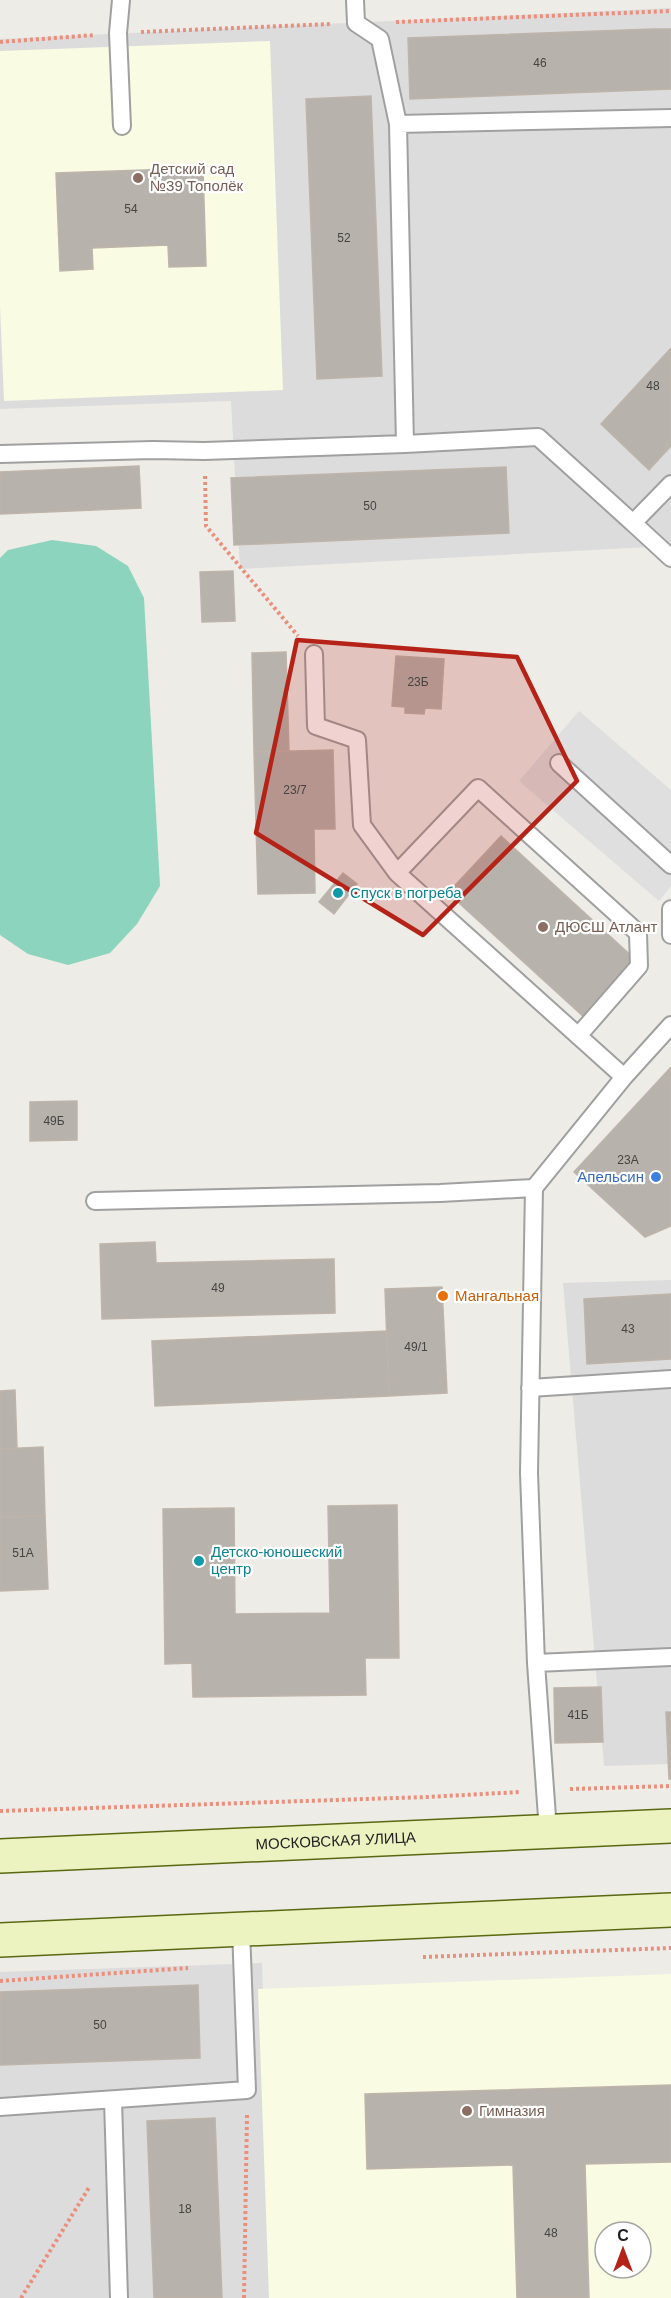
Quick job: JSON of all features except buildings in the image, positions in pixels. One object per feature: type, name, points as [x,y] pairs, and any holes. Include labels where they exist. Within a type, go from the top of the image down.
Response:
[{"type":"main road","name":"МОСКОВСКАЯ УЛИЦА","points":[[0,1856],[671,1826]]},
{"type":"main road","points":[[0,1940],[671,1910]]},
{"type":"lane","points":[[121,0],[118,33],[122,126]]},
{"type":"lane","points":[[355,0],[356,24],[380,39],[398,124],[405,444]]},
{"type":"lane","points":[[398,124],[671,118]]},
{"type":"lane","points":[[0,454],[204,451],[538,437],[671,558]]},
{"type":"lane","points":[[633,523],[671,484]]},
{"type":"lane","points":[[314,654],[316,726],[357,740],[362,825],[397,873],[624,1077]]},
{"type":"lane","points":[[559,763],[671,865]]},
{"type":"lane","points":[[397,873],[478,788],[638,933],[639,966],[578,1036]]},
{"type":"lane","points":[[671,909],[671,936]]},
{"type":"lane","points":[[548,1831],[536,1664],[529,1473],[534,1188],[624,1077],[671,1025]]},
{"type":"lane","points":[[95,1201],[440,1193],[534,1188]]},
{"type":"lane","points":[[530,1388],[671,1379]]},
{"type":"lane","points":[[536,1664],[671,1657]]},
{"type":"lane","points":[[0,2107],[247,2090],[241,1929]]},
{"type":"lane","points":[[113,2100],[119,2298]]},
{"type":"path","points":[[204,451],[206,526],[314,654]]},
{"type":"path","points":[[0,1811],[427,1797],[671,1786]]},
{"type":"path","points":[[414,1958],[671,1948]]},
{"type":"path","points":[[0,1981],[243,1964]]},
{"type":"path","points":[[244,2298],[247,2090]]},
{"type":"path","points":[[21,2298],[95,2178]]},
{"type":"highlighted area","points":[[297,640],[517,657],[577,781],[423,935],[256,833]]},
{"type":"shaded area","points":[[671,8],[671,566],[649,547],[240,569],[231,401],[0,409],[0,39]]},
{"type":"shaded area","name":"Детский сад №39 Тополёк","points":[[270,41],[283,390],[4,401],[0,306],[0,51]]},
{"type":"shaded area","points":[[579,711],[671,790],[671,886],[659,901],[519,781]]},
{"type":"shaded area","points":[[671,1280],[671,1764],[604,1766],[563,1283]]},
{"type":"shaded area","points":[[262,1963],[272,2298],[0,2298],[0,1972]]},
{"type":"shaded area","name":"Гимназия","points":[[671,1974],[671,2298],[269,2298],[258,1989]]},
{"type":"green space","points":[[52,540],[96,546],[128,566],[144,598],[160,886],[137,924],[110,953],[68,965],[28,954],[0,935],[0,558],[8,550]]},
{"type":"place","name":"Детский сад №39 Тополёк","points":[[138,178]]},
{"type":"place","name":"Спуск в погреба","points":[[338,893]]},
{"type":"place","name":"ДЮСШ Атлант","points":[[543,927]]},
{"type":"place","name":"Апельсин","points":[[656,1177]]},
{"type":"place","name":"Мангальная","points":[[443,1296]]},
{"type":"place","name":"Детско-юношеский центр","points":[[199,1561]]},
{"type":"place","name":"Гимназия","points":[[467,2111]]}]
